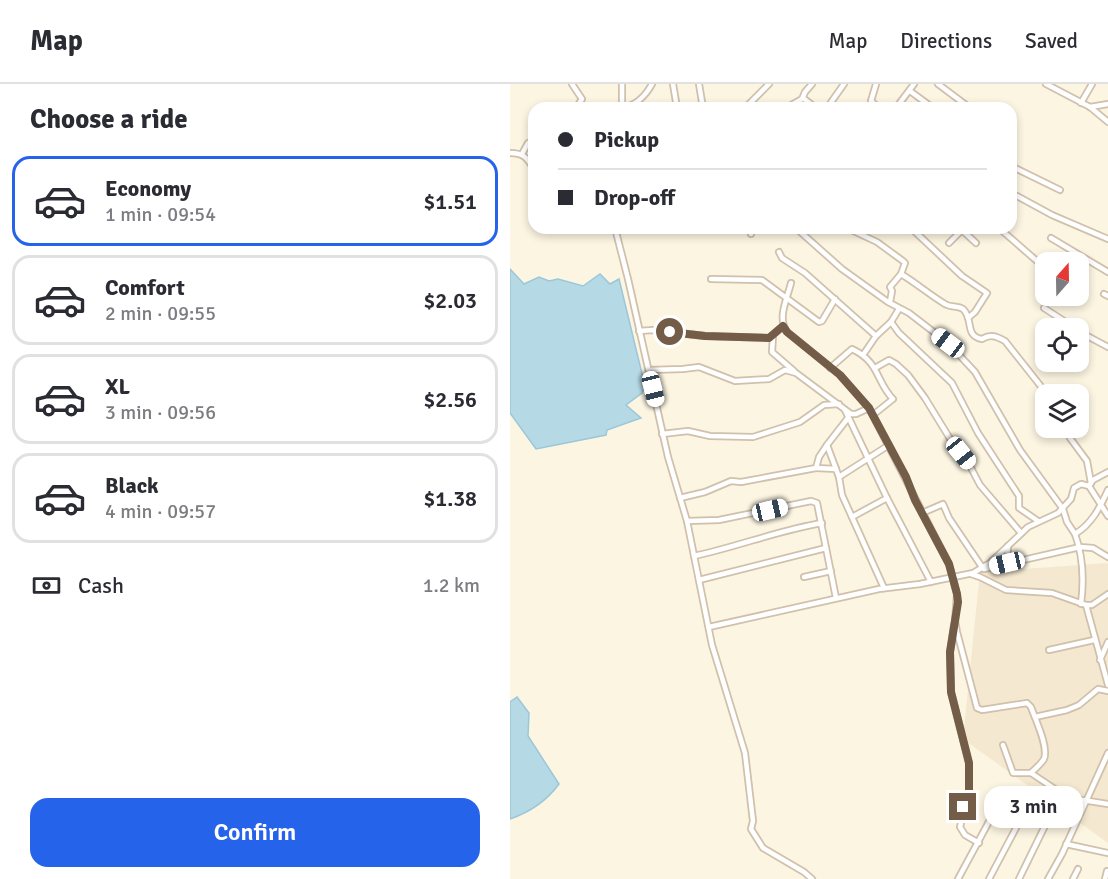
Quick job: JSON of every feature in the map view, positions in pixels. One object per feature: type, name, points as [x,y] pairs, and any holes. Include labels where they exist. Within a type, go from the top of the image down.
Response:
[{"type":"street","points":[[572,84],[582,99],[580,102]]},
{"type":"street","points":[[622,84],[622,102]]},
{"type":"street","points":[[638,102],[652,84]]},
{"type":"street","points":[[673,84],[676,102]]},
{"type":"street","points":[[699,84],[702,102]]},
{"type":"street","points":[[750,102],[769,84]]},
{"type":"street","points":[[796,102],[803,98],[812,84]]},
{"type":"street","points":[[831,102],[844,84]]},
{"type":"street","points":[[872,102],[876,84]]},
{"type":"street","points":[[901,102],[914,84]]},
{"type":"street","points":[[938,84],[962,102]]},
{"type":"street","points":[[1047,84],[1089,107],[1108,122]]},
{"type":"street","points":[[1081,103],[1092,84]]},
{"type":"street","points":[[910,91],[925,102]]},
{"type":"street","points":[[803,98],[808,102]]},
{"type":"street","points":[[1089,107],[1108,104]]},
{"type":"street","points":[[522,154],[528,144]]},
{"type":"street","points":[[510,153],[522,154],[528,161]]},
{"type":"street","points":[[1017,169],[1060,190]]},
{"type":"street","points":[[1017,196],[1052,215],[1099,233],[1108,239]]},
{"type":"street","points":[[616,234],[662,434],[687,521],[718,666],[745,753],[753,821],[751,829],[763,849],[812,879]]},
{"type":"street","points":[[808,234],[842,269],[899,309],[909,313],[948,343],[975,372],[1020,450],[1063,509],[1067,522],[1075,534],[1080,547],[1084,584],[1083,605],[1091,622],[1108,685]]},
{"type":"street","points":[[860,234],[878,242],[905,263],[901,274],[890,287],[892,291],[890,302]]},
{"type":"street","points":[[917,234],[962,276],[988,292],[975,312],[968,318]]},
{"type":"street","points":[[949,243],[957,234]]},
{"type":"street","points":[[966,234],[976,243]]},
{"type":"street","points":[[1004,234],[1021,253],[1035,260]]},
{"type":"street","points":[[1051,238],[1108,272]]},
{"type":"street","points":[[779,252],[782,258],[805,273],[876,336]]},
{"type":"street","points":[[901,274],[946,305],[963,309],[968,318],[971,333],[978,339],[997,336],[1005,341],[1039,384]]},
{"type":"street","points":[[711,279],[762,280],[819,322],[822,321],[835,299]]},
{"type":"street","points":[[791,283],[782,318],[783,326],[787,332],[848,383],[869,408],[943,550],[953,577],[958,602],[950,652],[951,692],[969,763],[969,790],[960,827],[965,835],[979,843]]},
{"type":"street","points":[[1044,308],[1060,318]]},
{"type":"street","points":[[862,355],[876,336],[891,322],[899,309]]},
{"type":"street","points":[[891,322],[899,333],[952,383],[978,433],[1019,496],[1019,508],[1038,521]]},
{"type":"street","points":[[639,331],[764,338],[773,336],[783,326]]},
{"type":"street","points":[[773,336],[772,352],[845,410],[931,582]]},
{"type":"street","points":[[1089,336],[1108,347]]},
{"type":"street","points":[[830,368],[852,349],[875,368],[892,399],[873,415]]},
{"type":"street","points":[[875,368],[889,360],[908,375],[969,464],[980,485],[1021,533]]},
{"type":"street","points":[[649,370],[697,367],[735,381],[769,380],[785,370],[796,373]]},
{"type":"street","points":[[662,434],[688,431],[710,436],[753,437],[800,422],[824,405],[839,404]]},
{"type":"street","points":[[845,410],[856,414],[869,408]]},
{"type":"street","points":[[816,468],[819,457],[848,418]]},
{"type":"street","points":[[1070,438],[1087,461],[1090,484],[1100,506],[1108,516]]},
{"type":"street","points":[[827,446],[839,477],[842,495],[884,588]]},
{"type":"street","points":[[839,477],[889,446]]},
{"type":"street","points":[[680,498],[705,492],[731,481],[741,482],[816,468],[836,469]]},
{"type":"street","points":[[709,627],[884,588],[970,574],[980,569],[1038,521],[1063,509],[1074,494],[1074,488],[1081,484],[1090,484],[1097,477],[1108,472]]},
{"type":"street","points":[[1075,534],[1082,530],[1100,506],[1108,490]]},
{"type":"street","points":[[852,517],[887,498]]},
{"type":"street","points":[[687,521],[719,520],[811,501],[816,503],[836,598]]},
{"type":"street","points":[[922,513],[943,504],[980,569]]},
{"type":"street","points":[[694,556],[723,550],[806,525],[822,523]]},
{"type":"street","points":[[1007,563],[1008,546]]},
{"type":"street","points":[[980,569],[1080,547],[1093,548],[1108,557]]},
{"type":"street","points":[[699,579],[826,548]]},
{"type":"street","points":[[804,577],[831,571]]},
{"type":"street","points":[[970,574],[1006,590],[1053,593],[1083,605],[1092,605],[1108,594]]},
{"type":"street","points":[[955,621],[977,708],[982,710],[1028,703],[1035,717],[1045,754],[1043,761],[1031,773]]},
{"type":"street","points":[[1049,650],[1094,640]]},
{"type":"street","points":[[1101,662],[1108,642]]},
{"type":"street","points":[[1101,662],[1108,668]]},
{"type":"street","points":[[1035,717],[1079,705],[1098,689],[1108,691]]},
{"type":"street","points":[[1003,745],[1013,773],[1031,773],[1061,793],[1086,802],[1108,804]]},
{"type":"street","points":[[1048,879],[1108,753]]},
{"type":"street","points":[[1019,879],[1061,793]]},
{"type":"street","points":[[958,879],[992,816]]},
{"type":"street","points":[[989,879],[1016,828]]},
{"type":"street","points":[[1066,844],[1108,853]]},
{"type":"street","points":[[1073,879],[1078,869]]},
{"type":"street","points":[[1105,879],[1107,871]]},
{"type":"shaded area","points":[[1108,563],[1108,843],[963,739],[980,572]]},
{"type":"water","points":[[510,269],[524,284],[539,277],[549,281],[558,279],[583,286],[600,274],[610,284],[619,279],[645,386],[642,393],[626,405],[641,418],[607,430],[606,435],[536,449],[510,413]]},
{"type":"water","points":[[517,697],[529,713],[528,736],[559,784],[537,806],[510,819],[510,702]]},
{"type":"route","points":[[670,332],[705,336],[769,338],[783,326],[816,357],[840,375],[869,408],[943,550],[953,577],[958,602],[950,645],[951,692],[969,763],[969,790],[963,807]]}]
